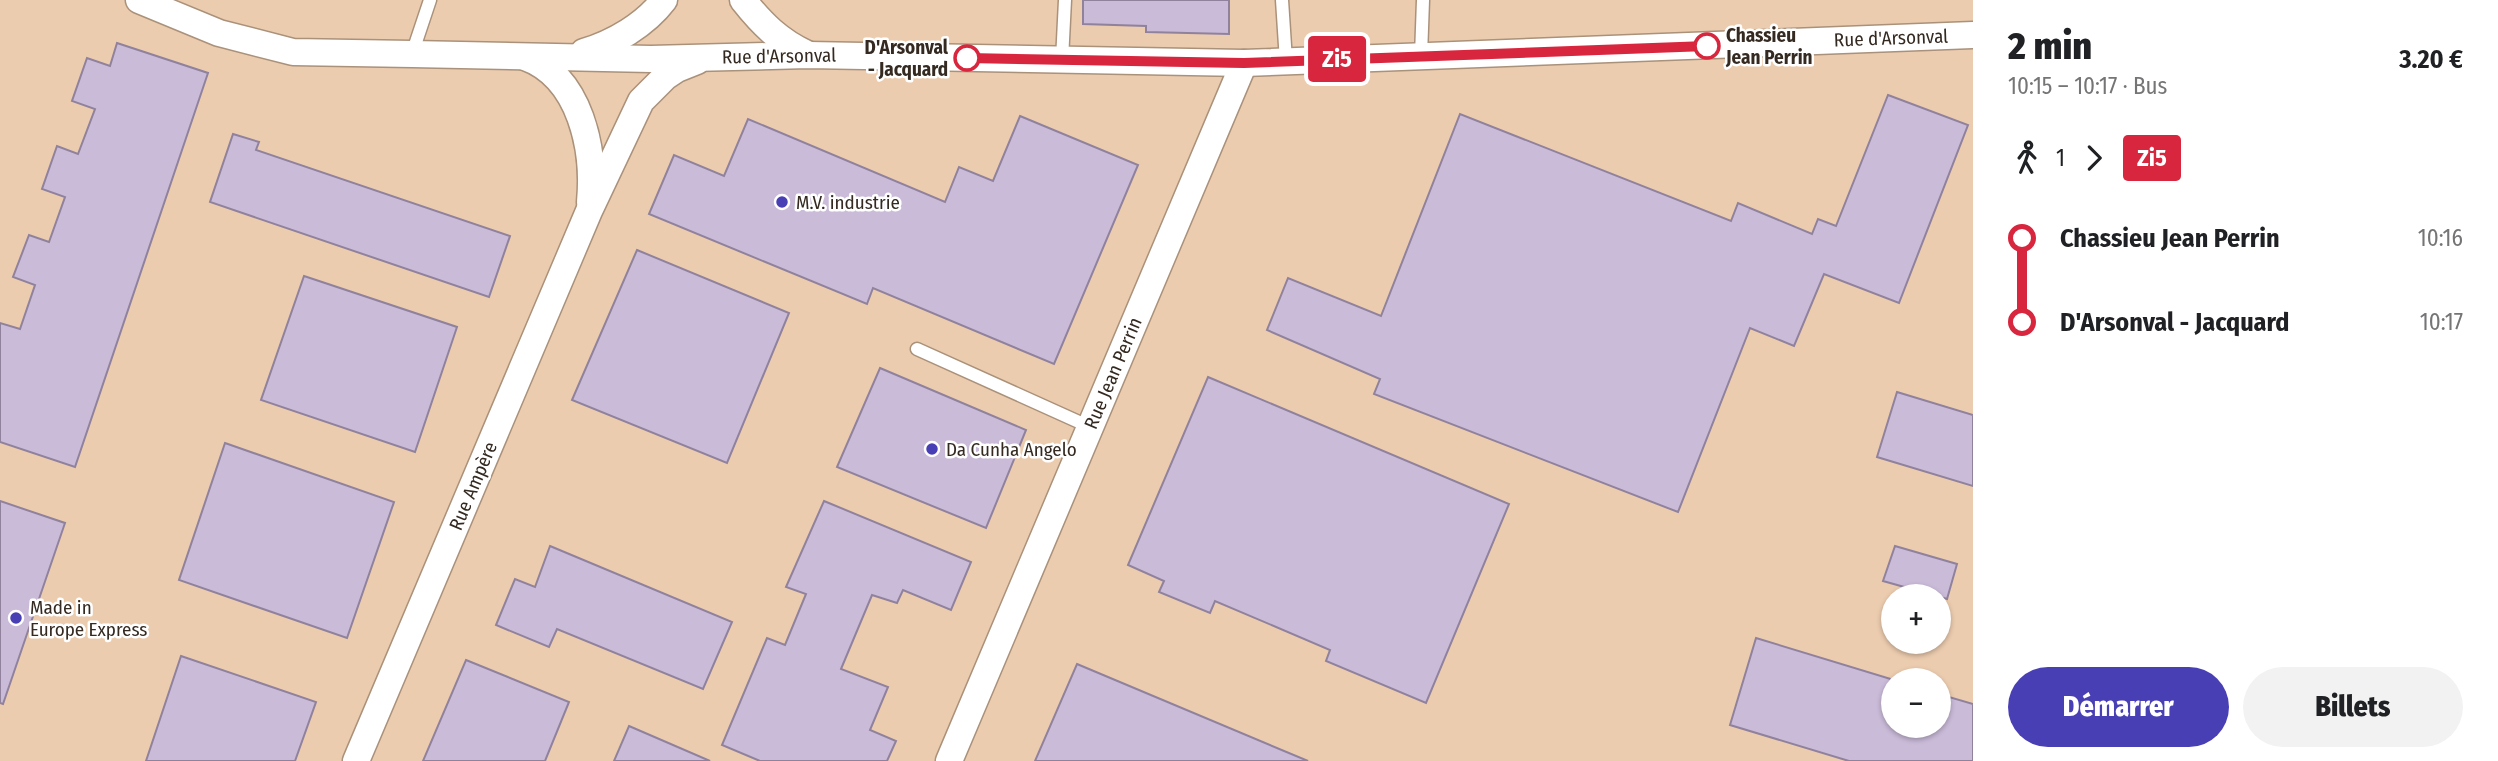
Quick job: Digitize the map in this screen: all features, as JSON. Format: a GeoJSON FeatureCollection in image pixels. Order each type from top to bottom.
{"type":"FeatureCollection","features":[{"type":"Feature","properties":{"kind":"street","name":"Rue d'Arsonval"},"geometry":{"type":"LineString","coordinates":[[139,0],[219,33],[293,52],[651,59],[808,55],[1244,63],[1973,35]]}},
{"type":"Feature","properties":{"kind":"street"},"geometry":{"type":"LineString","coordinates":[[564,56],[613,41],[640,23],[664,0]]}},
{"type":"Feature","properties":{"kind":"street"},"geometry":{"type":"LineString","coordinates":[[743,0],[770,32],[808,55]]}},
{"type":"Feature","properties":{"kind":"street","name":"Rue Ampère"},"geometry":{"type":"LineString","coordinates":[[522,56],[549,71],[570,91],[576,104],[590,167],[589,211]]}},
{"type":"Feature","properties":{"kind":"street","name":"Rue Ampère"},"geometry":{"type":"LineString","coordinates":[[356,761],[589,211],[641,101],[657,83],[677,69],[713,57]]}},
{"type":"Feature","properties":{"kind":"street","name":"Rue Jean Perrin"},"geometry":{"type":"LineString","coordinates":[[949,761],[1244,63]]}},
{"type":"Feature","properties":{"kind":"lane"},"geometry":{"type":"LineString","coordinates":[[411,54],[430,0]]}},
{"type":"Feature","properties":{"kind":"lane"},"geometry":{"type":"LineString","coordinates":[[1062,60],[1065,0]]}},
{"type":"Feature","properties":{"kind":"lane"},"geometry":{"type":"LineString","coordinates":[[1282,0],[1286,61]]}},
{"type":"Feature","properties":{"kind":"lane"},"geometry":{"type":"LineString","coordinates":[[1421,56],[1423,0]]}},
{"type":"Feature","properties":{"kind":"lane"},"geometry":{"type":"LineString","coordinates":[[917,349],[1090,427]]}},
{"type":"Feature","properties":{"kind":"shaded area"},"geometry":{"type":"Polygon","coordinates":[[[0,0],[1973,0],[1973,761],[0,761],[0,0]]]}},
{"type":"Feature","properties":{"kind":"building"},"geometry":{"type":"Polygon","coordinates":[[[1083,0],[1229,0],[1229,34],[1146,32],[1146,26],[1083,24],[1083,0]]]}},
{"type":"Feature","properties":{"kind":"building"},"geometry":{"type":"Polygon","coordinates":[[[117,43],[208,73],[75,467],[0,442],[0,323],[20,329],[35,285],[13,277],[29,235],[49,242],[65,197],[42,189],[57,146],[78,154],[95,109],[72,101],[87,58],[110,66],[117,43]]]}},
{"type":"Feature","properties":{"kind":"building"},"geometry":{"type":"Polygon","coordinates":[[[1888,95],[1968,125],[1899,303],[1824,274],[1794,346],[1750,328],[1678,512],[1374,394],[1380,379],[1267,330],[1288,278],[1381,316],[1460,114],[1731,221],[1738,203],[1812,234],[1818,219],[1836,226],[1888,95]]]}},
{"type":"Feature","properties":{"kind":"building"},"geometry":{"type":"Polygon","coordinates":[[[1020,116],[1138,165],[1054,364],[873,288],[867,304],[649,214],[674,155],[724,176],[748,119],[945,202],[959,167],[993,181],[1020,116]]]}},
{"type":"Feature","properties":{"kind":"building"},"geometry":{"type":"Polygon","coordinates":[[[233,134],[259,142],[256,150],[510,236],[489,297],[210,202],[233,134]]]}},
{"type":"Feature","properties":{"kind":"building"},"geometry":{"type":"Polygon","coordinates":[[[637,250],[789,313],[727,463],[572,400],[637,250]]]}},
{"type":"Feature","properties":{"kind":"building"},"geometry":{"type":"Polygon","coordinates":[[[304,276],[457,327],[415,452],[261,400],[304,276]]]}},
{"type":"Feature","properties":{"kind":"building","name":"Da Cunha Angelo"},"geometry":{"type":"Polygon","coordinates":[[[880,368],[1026,430],[986,528],[837,467],[880,368]]]}},
{"type":"Feature","properties":{"kind":"building"},"geometry":{"type":"Polygon","coordinates":[[[1208,377],[1509,504],[1426,703],[1326,661],[1330,650],[1215,601],[1210,613],[1159,592],[1164,581],[1128,565],[1208,377]]]}},
{"type":"Feature","properties":{"kind":"building"},"geometry":{"type":"Polygon","coordinates":[[[1897,392],[1973,415],[1973,486],[1877,457],[1897,392]]]}},
{"type":"Feature","properties":{"kind":"building"},"geometry":{"type":"Polygon","coordinates":[[[225,443],[394,502],[347,638],[179,580],[225,443]]]}},
{"type":"Feature","properties":{"kind":"building","name":"Made in Europe Express"},"geometry":{"type":"Polygon","coordinates":[[[0,501],[65,523],[3,704],[0,703],[0,501]]]}},
{"type":"Feature","properties":{"kind":"building"},"geometry":{"type":"Polygon","coordinates":[[[824,501],[971,562],[951,610],[903,590],[897,603],[872,595],[841,669],[888,687],[870,730],[896,741],[887,761],[760,761],[722,745],[767,638],[785,645],[806,594],[786,587],[824,501]]]}},
{"type":"Feature","properties":{"kind":"building"},"geometry":{"type":"Polygon","coordinates":[[[550,546],[732,622],[703,689],[557,629],[549,647],[496,625],[515,579],[535,587],[550,546]]]}},
{"type":"Feature","properties":{"kind":"building"},"geometry":{"type":"Polygon","coordinates":[[[1895,546],[1957,564],[1951,585],[1894,584],[1883,581],[1895,546]]]}},
{"type":"Feature","properties":{"kind":"building"},"geometry":{"type":"Polygon","coordinates":[[[1756,638],[1881,676],[1881,738],[1951,738],[1951,698],[1973,704],[1973,761],[1849,761],[1730,725],[1756,638]]]}},
{"type":"Feature","properties":{"kind":"building"},"geometry":{"type":"Polygon","coordinates":[[[181,656],[316,702],[295,761],[146,761],[181,656]]]}},
{"type":"Feature","properties":{"kind":"building"},"geometry":{"type":"Polygon","coordinates":[[[466,660],[569,702],[545,761],[423,761],[466,660]]]}},
{"type":"Feature","properties":{"kind":"building"},"geometry":{"type":"Polygon","coordinates":[[[1077,664],[1308,761],[1035,761],[1077,664]]]}},
{"type":"Feature","properties":{"kind":"building"},"geometry":{"type":"Polygon","coordinates":[[[629,726],[710,761],[614,761],[629,726]]]}},
{"type":"Feature","properties":{"kind":"bus line","name":"Zi5"},"geometry":{"type":"LineString","coordinates":[[967,58],[1244,63],[1707,46]]}},
{"type":"Feature","properties":{"kind":"place","name":"Chassieu Jean Perrin"},"geometry":{"type":"Point","coordinates":[1707,46]}},
{"type":"Feature","properties":{"kind":"place","name":"D'Arsonval - Jacquard"},"geometry":{"type":"Point","coordinates":[967,58]}},
{"type":"Feature","properties":{"kind":"place","name":"M.V. industrie"},"geometry":{"type":"Point","coordinates":[782,202]}},
{"type":"Feature","properties":{"kind":"place","name":"Da Cunha Angelo"},"geometry":{"type":"Point","coordinates":[932,449]}},
{"type":"Feature","properties":{"kind":"place","name":"Made in Europe Express"},"geometry":{"type":"Point","coordinates":[16,618]}}]}
